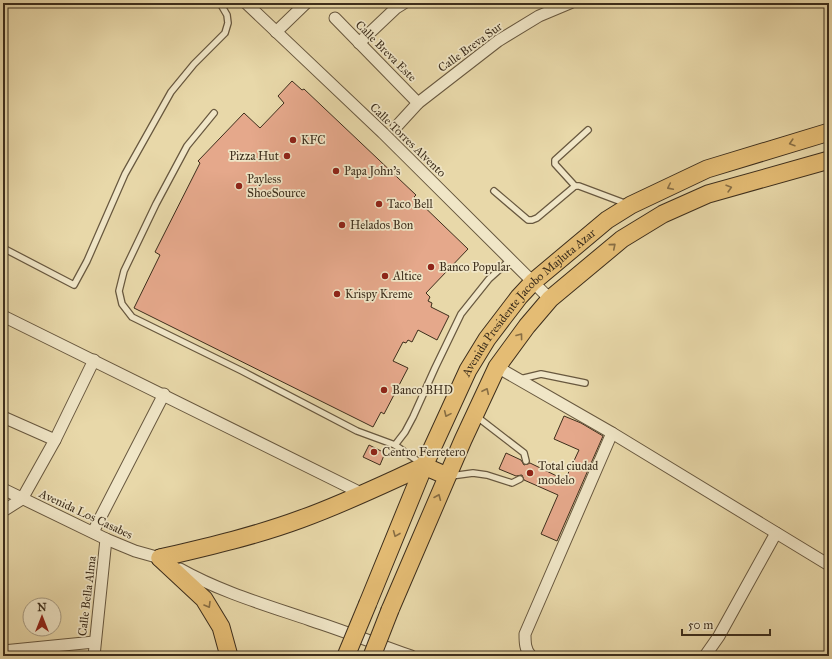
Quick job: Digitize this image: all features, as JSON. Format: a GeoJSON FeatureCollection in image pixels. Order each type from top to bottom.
{"type":"FeatureCollection","features":[{"type":"Feature","properties":{"kind":"main road","name":"Avenida Presidente Jacobo Majluta Azar"},"geometry":{"type":"LineString","coordinates":[[346,656],[424,466],[468,370],[487,339],[533,282],[607,220],[631,205],[707,169],[829,132]]}},
{"type":"Feature","properties":{"kind":"main road","name":"Avenida Presidente Jacobo Majluta Azar"},"geometry":{"type":"LineString","coordinates":[[372,656],[447,476],[497,367],[527,326],[550,299],[622,239],[664,214],[708,194],[829,160]]}},
{"type":"Feature","properties":{"kind":"main road"},"geometry":{"type":"LineString","coordinates":[[160,558],[228,542],[302,519],[363,494],[424,466],[447,476]]}},
{"type":"Feature","properties":{"kind":"main road"},"geometry":{"type":"LineString","coordinates":[[160,558],[204,599],[221,627],[229,656]]}},
{"type":"Feature","properties":{"kind":"street","name":"Calle Torres Alvento"},"geometry":{"type":"LineString","coordinates":[[246,3],[383,133],[550,299]]}},
{"type":"Feature","properties":{"kind":"street"},"geometry":{"type":"LineString","coordinates":[[276,32],[306,3]]}},
{"type":"Feature","properties":{"kind":"street"},"geometry":{"type":"LineString","coordinates":[[359,43],[396,8],[404,3]]}},
{"type":"Feature","properties":{"kind":"street","name":"Calle Breva Sur"},"geometry":{"type":"LineString","coordinates":[[396,127],[418,102],[498,41],[540,16],[570,3]]}},
{"type":"Feature","properties":{"kind":"street","name":"Calle Breva Este"},"geometry":{"type":"LineString","coordinates":[[335,18],[418,102]]}},
{"type":"Feature","properties":{"kind":"street"},"geometry":{"type":"LineString","coordinates":[[3,316],[164,394],[363,494]]}},
{"type":"Feature","properties":{"kind":"street"},"geometry":{"type":"LineString","coordinates":[[3,511],[22,499],[55,440],[94,360]]}},
{"type":"Feature","properties":{"kind":"street"},"geometry":{"type":"LineString","coordinates":[[497,367],[612,433],[829,565]]}},
{"type":"Feature","properties":{"kind":"street"},"geometry":{"type":"LineString","coordinates":[[93,532],[164,394]]}},
{"type":"Feature","properties":{"kind":"street"},"geometry":{"type":"LineString","coordinates":[[3,417],[55,440]]}},
{"type":"Feature","properties":{"kind":"street"},"geometry":{"type":"LineString","coordinates":[[531,656],[528,653],[525,644],[525,634],[612,433]]}},
{"type":"Feature","properties":{"kind":"street","name":"Avenida Los Casabes"},"geometry":{"type":"LineString","coordinates":[[3,489],[106,539],[134,551],[160,558],[199,580],[224,591],[333,627],[411,656]]}},
{"type":"Feature","properties":{"kind":"street"},"geometry":{"type":"LineString","coordinates":[[705,656],[719,636],[776,533]]}},
{"type":"Feature","properties":{"kind":"street","name":"Calle Bella Alma"},"geometry":{"type":"LineString","coordinates":[[94,656],[94,642],[106,539]]}},
{"type":"Feature","properties":{"kind":"street"},"geometry":{"type":"LineString","coordinates":[[3,651],[94,642]]}},
{"type":"Feature","properties":{"kind":"lane"},"geometry":{"type":"LineString","coordinates":[[3,248],[74,285],[87,261],[125,174],[171,92],[194,64],[225,33],[228,23],[227,14],[220,3]]}},
{"type":"Feature","properties":{"kind":"lane"},"geometry":{"type":"LineString","coordinates":[[214,113],[187,146],[156,204],[124,271],[119,291],[122,304],[132,317],[242,371],[357,431],[395,444],[424,466]]}},
{"type":"Feature","properties":{"kind":"lane"},"geometry":{"type":"LineString","coordinates":[[588,130],[555,160],[555,164],[575,186],[579,186],[631,205]]}},
{"type":"Feature","properties":{"kind":"lane"},"geometry":{"type":"LineString","coordinates":[[494,191],[528,220],[532,220],[537,218],[575,186]]}},
{"type":"Feature","properties":{"kind":"lane"},"geometry":{"type":"LineString","coordinates":[[395,444],[405,432],[414,417],[435,368],[461,314],[489,279],[510,260]]}},
{"type":"Feature","properties":{"kind":"lane"},"geometry":{"type":"LineString","coordinates":[[518,379],[541,374],[584,383]]}},
{"type":"Feature","properties":{"kind":"lane"},"geometry":{"type":"LineString","coordinates":[[475,414],[524,453],[526,462]]}},
{"type":"Feature","properties":{"kind":"lane"},"geometry":{"type":"LineString","coordinates":[[447,476],[473,473],[487,475],[512,483],[520,479]]}},
{"type":"Feature","properties":{"kind":"building"},"geometry":{"type":"Polygon","coordinates":[[[292,81],[302,90],[304,89],[416,195],[414,197],[468,249],[426,293],[430,297],[428,301],[432,303],[431,307],[449,316],[437,340],[418,330],[412,342],[408,340],[406,343],[403,342],[393,361],[408,368],[384,414],[381,412],[373,427],[134,308],[160,255],[155,252],[200,163],[198,161],[244,113],[260,128],[284,103],[278,96],[292,81]]]}},
{"type":"Feature","properties":{"kind":"building"},"geometry":{"type":"Polygon","coordinates":[[[564,416],[581,423],[603,436],[557,541],[541,534],[558,495],[524,480],[522,475],[516,476],[499,469],[506,453],[521,460],[524,465],[530,463],[565,480],[579,450],[554,439],[564,416]]]}},
{"type":"Feature","properties":{"kind":"building"},"geometry":{"type":"Polygon","coordinates":[[[369,445],[385,453],[380,465],[363,457],[369,445]]]}},
{"type":"Feature","properties":{"kind":"place","name":"KFC"},"geometry":{"type":"Point","coordinates":[293,140]}},
{"type":"Feature","properties":{"kind":"place","name":"Pizza Hut"},"geometry":{"type":"Point","coordinates":[287,156]}},
{"type":"Feature","properties":{"kind":"place","name":"Papa John's"},"geometry":{"type":"Point","coordinates":[336,171]}},
{"type":"Feature","properties":{"kind":"place","name":"Payless ShoeSource"},"geometry":{"type":"Point","coordinates":[239,186]}},
{"type":"Feature","properties":{"kind":"place","name":"Taco Bell"},"geometry":{"type":"Point","coordinates":[379,204]}},
{"type":"Feature","properties":{"kind":"place","name":"Helados Bon"},"geometry":{"type":"Point","coordinates":[342,225]}},
{"type":"Feature","properties":{"kind":"place","name":"Banco Popular"},"geometry":{"type":"Point","coordinates":[431,267]}},
{"type":"Feature","properties":{"kind":"place","name":"Altice"},"geometry":{"type":"Point","coordinates":[385,276]}},
{"type":"Feature","properties":{"kind":"place","name":"Krispy Kreme"},"geometry":{"type":"Point","coordinates":[337,294]}},
{"type":"Feature","properties":{"kind":"place","name":"Banco BHD"},"geometry":{"type":"Point","coordinates":[384,390]}},
{"type":"Feature","properties":{"kind":"place","name":"Centro Ferretero"},"geometry":{"type":"Point","coordinates":[374,452]}},
{"type":"Feature","properties":{"kind":"place","name":"Total ciudad modelo"},"geometry":{"type":"Point","coordinates":[530,473]}}]}
